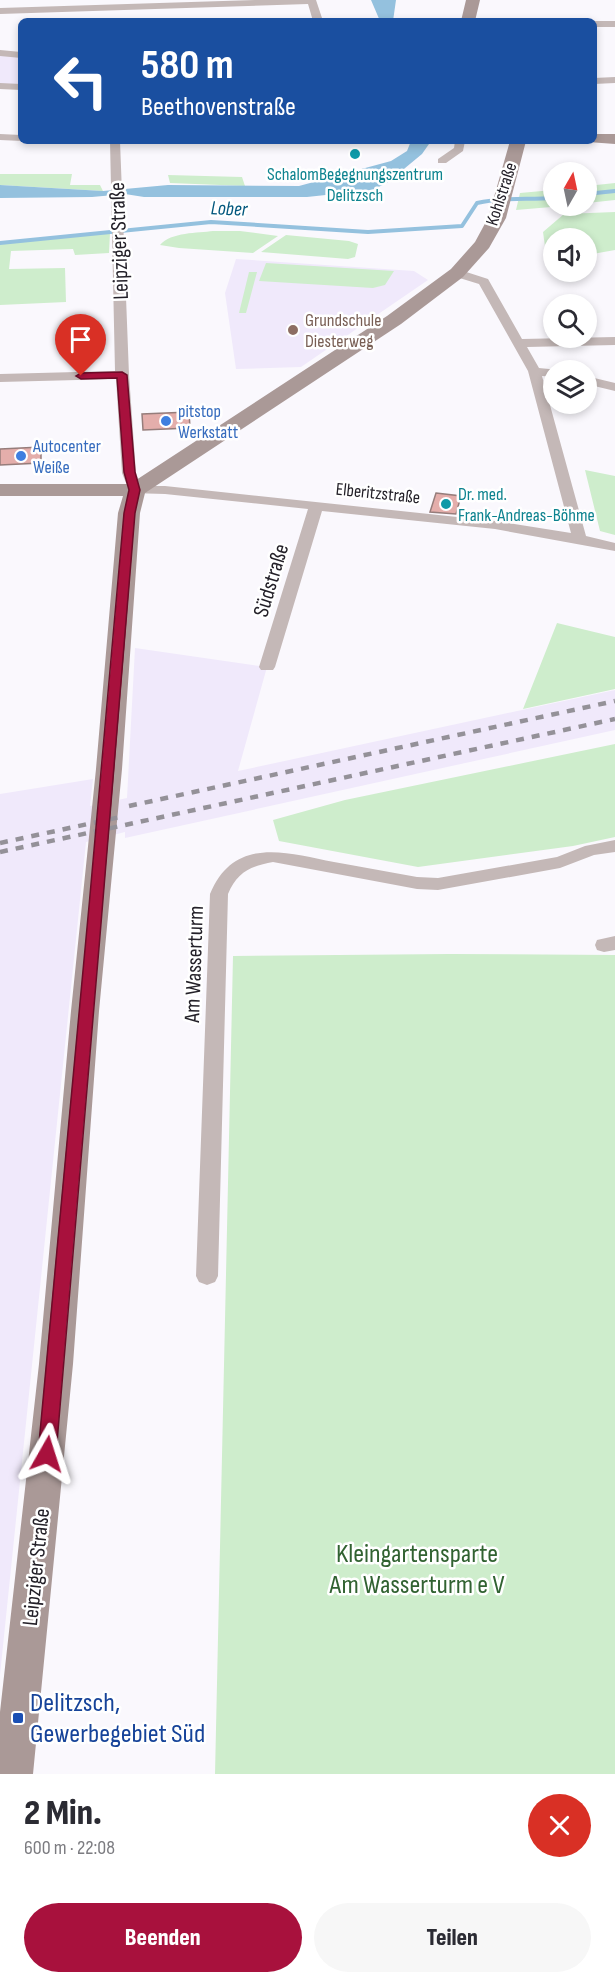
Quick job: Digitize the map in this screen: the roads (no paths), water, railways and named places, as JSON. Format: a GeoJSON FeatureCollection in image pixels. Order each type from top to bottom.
{"type":"FeatureCollection","features":[{"type":"Feature","properties":{"kind":"street"},"geometry":{"type":"LineString","coordinates":[[468,18],[473,0]]}},
{"type":"Feature","properties":{"kind":"street"},"geometry":{"type":"LineString","coordinates":[[0,11],[88,3],[190,6],[312,1],[317,18]]}},
{"type":"Feature","properties":{"kind":"street"},"geometry":{"type":"LineString","coordinates":[[88,3],[92,18]]}},
{"type":"Feature","properties":{"kind":"street"},"geometry":{"type":"LineString","coordinates":[[597,24],[613,26]]}},
{"type":"Feature","properties":{"kind":"street"},"geometry":{"type":"LineString","coordinates":[[0,53],[18,55]]}},
{"type":"Feature","properties":{"kind":"street"},"geometry":{"type":"LineString","coordinates":[[597,81],[615,81]]}},
{"type":"Feature","properties":{"kind":"street"},"geometry":{"type":"LineString","coordinates":[[0,86],[18,87]]}},
{"type":"Feature","properties":{"kind":"street"},"geometry":{"type":"LineString","coordinates":[[597,89],[615,89]]}},
{"type":"Feature","properties":{"kind":"street"},"geometry":{"type":"LineString","coordinates":[[0,137],[18,138]]}},
{"type":"Feature","properties":{"kind":"street"},"geometry":{"type":"LineString","coordinates":[[597,139],[615,139]]}},
{"type":"Feature","properties":{"kind":"street","name":"Leipziger Straße"},"geometry":{"type":"LineString","coordinates":[[13,1774],[55,1375],[85,1011],[109,769],[129,513],[135,490],[129,472],[122,375],[115,144]]}},
{"type":"Feature","properties":{"kind":"street"},"geometry":{"type":"LineString","coordinates":[[442,161],[459,149],[460,144]]}},
{"type":"Feature","properties":{"kind":"street","name":"Kohlstraße"},"geometry":{"type":"LineString","coordinates":[[135,490],[394,320],[457,273],[483,243],[497,218],[518,144]]}},
{"type":"Feature","properties":{"kind":"street"},"geometry":{"type":"LineString","coordinates":[[457,273],[484,282],[534,371],[580,539]]}},
{"type":"Feature","properties":{"kind":"street"},"geometry":{"type":"LineString","coordinates":[[517,343],[615,341]]}},
{"type":"Feature","properties":{"kind":"street"},"geometry":{"type":"LineString","coordinates":[[534,371],[543,372]]}},
{"type":"Feature","properties":{"kind":"street"},"geometry":{"type":"LineString","coordinates":[[0,378],[122,375]]}},
{"type":"Feature","properties":{"kind":"street"},"geometry":{"type":"LineString","coordinates":[[597,383],[615,387]]}},
{"type":"Feature","properties":{"kind":"street"},"geometry":{"type":"LineString","coordinates":[[0,490],[135,490]]}},
{"type":"Feature","properties":{"kind":"street","name":"Elberitzstraße"},"geometry":{"type":"LineString","coordinates":[[135,490],[165,490],[495,525],[615,547]]}},
{"type":"Feature","properties":{"kind":"street","name":"Südstraße"},"geometry":{"type":"LineString","coordinates":[[267,667],[316,506]]}},
{"type":"Feature","properties":{"kind":"street","name":"Am Wasserturm"},"geometry":{"type":"LineString","coordinates":[[207,1276],[219,894],[224,880],[234,868],[251,860],[273,856],[417,883],[438,884],[560,862],[591,850],[615,846]]}},
{"type":"Feature","properties":{"kind":"water"},"geometry":{"type":"Polygon","coordinates":[[[371,0],[396,0],[393,18],[379,18],[371,0]]]}},
{"type":"Feature","properties":{"kind":"water"},"geometry":{"type":"Polygon","coordinates":[[[410,144],[429,144],[422,154],[387,183],[372,190],[307,197],[144,197],[125,194],[92,197],[0,198],[0,185],[103,191],[168,185],[299,186],[391,161],[407,151],[410,144]]]}},
{"type":"Feature","properties":{"kind":"waterway","name":"Lober"},"geometry":{"type":"LineString","coordinates":[[597,193],[615,191]]}},
{"type":"Feature","properties":{"kind":"waterway","name":"Lober"},"geometry":{"type":"LineString","coordinates":[[0,243],[211,222],[368,232],[462,226],[477,203],[505,199],[543,198]]}},
{"type":"Feature","properties":{"kind":"railway"},"geometry":{"type":"LineString","coordinates":[[129,806],[615,701]]}},
{"type":"Feature","properties":{"kind":"railway"},"geometry":{"type":"LineString","coordinates":[[0,852],[615,719]]}},
{"type":"Feature","properties":{"kind":"railway"},"geometry":{"type":"LineString","coordinates":[[0,843],[125,816]]}},
{"type":"Feature","properties":{"kind":"place","name":"SchalomBegegnungszentrum Delitzsch"},"geometry":{"type":"Point","coordinates":[355,154]}},
{"type":"Feature","properties":{"kind":"place","name":"Grundschule Diesterweg"},"geometry":{"type":"Point","coordinates":[293,330]}},
{"type":"Feature","properties":{"kind":"place","name":"pitstop Werkstatt"},"geometry":{"type":"Point","coordinates":[166,421]}},
{"type":"Feature","properties":{"kind":"place","name":"Autocenter Weiße"},"geometry":{"type":"Point","coordinates":[21,456]}},
{"type":"Feature","properties":{"kind":"place","name":"Dr. med. Frank-Andreas-Böhme"},"geometry":{"type":"Point","coordinates":[446,504]}},
{"type":"Feature","properties":{"kind":"place","name":"Delitzsch, Gewerbegebiet Süd"},"geometry":{"type":"Point","coordinates":[18,1718]}},
{"type":"Feature","properties":{"kind":"park label","name":"Kleingartensparte Am Wasserturm e V"},"geometry":{"type":"Point","coordinates":[417,1568]}}]}
